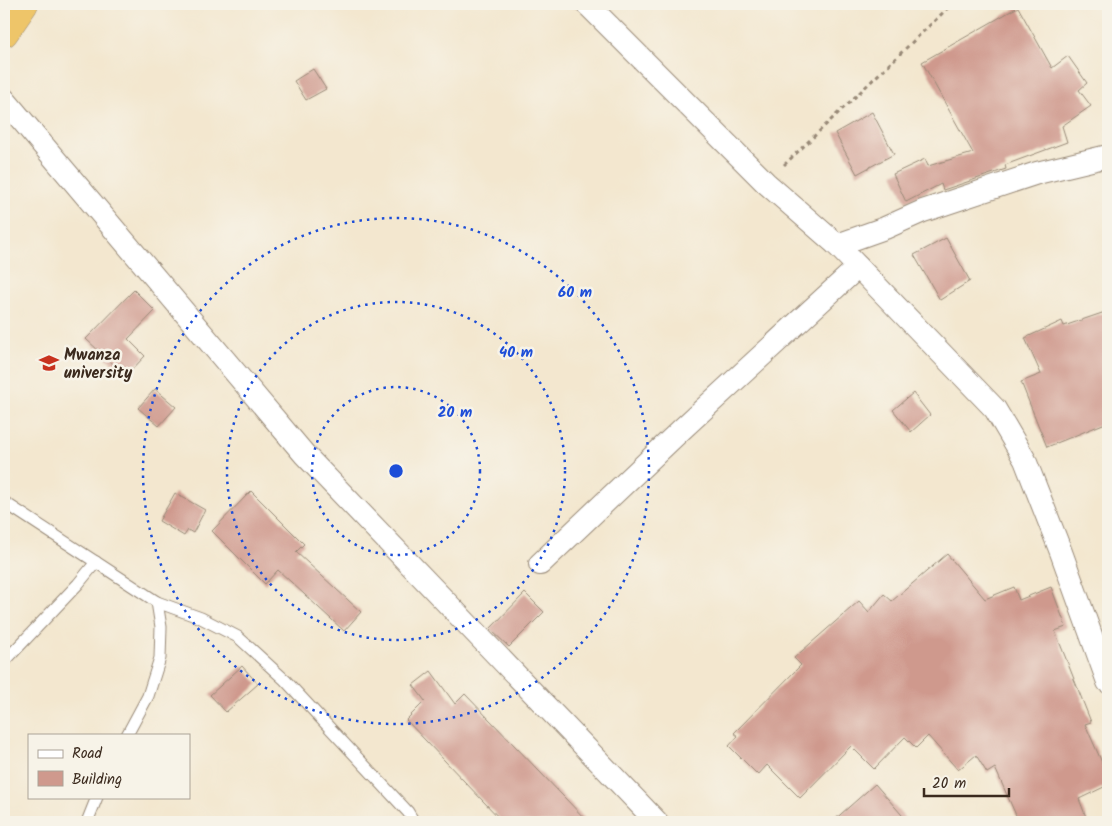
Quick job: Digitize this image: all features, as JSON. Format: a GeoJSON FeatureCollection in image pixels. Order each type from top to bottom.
{"type":"FeatureCollection","features":[{"type":"Feature","properties":{"kind":"highway"},"geometry":{"type":"LineString","coordinates":[[4,33],[24,4]]}},
{"type":"Feature","properties":{"kind":"street"},"geometry":{"type":"LineString","coordinates":[[587,4],[766,183],[837,245],[995,409],[1025,460],[1061,552],[1108,682]]}},
{"type":"Feature","properties":{"kind":"street"},"geometry":{"type":"LineString","coordinates":[[4,98],[305,455],[657,822]]}},
{"type":"Feature","properties":{"kind":"street"},"geometry":{"type":"LineString","coordinates":[[837,245],[885,228],[923,211],[1037,173],[1108,156]]}},
{"type":"Feature","properties":{"kind":"street"},"geometry":{"type":"LineString","coordinates":[[540,564],[674,436],[858,267]]}},
{"type":"Feature","properties":{"kind":"lane"},"geometry":{"type":"LineString","coordinates":[[4,502],[157,602],[201,618],[238,637],[285,680],[408,812],[414,822]]}},
{"type":"Feature","properties":{"kind":"lane"},"geometry":{"type":"LineString","coordinates":[[4,662],[78,584],[96,562]]}},
{"type":"Feature","properties":{"kind":"lane"},"geometry":{"type":"LineString","coordinates":[[128,734],[148,696],[160,658],[161,627],[157,602]]}},
{"type":"Feature","properties":{"kind":"lane"},"geometry":{"type":"LineString","coordinates":[[87,822],[97,798]]}},
{"type":"Feature","properties":{"kind":"path"},"geometry":{"type":"LineString","coordinates":[[766,183],[952,4]]}},
{"type":"Feature","properties":{"kind":"building"},"geometry":{"type":"Polygon","coordinates":[[[1018,7],[1052,68],[1068,56],[1087,83],[1079,90],[1091,106],[1062,126],[1067,142],[1005,165],[1006,169],[943,190],[941,184],[906,202],[893,174],[925,159],[928,166],[973,153],[922,62],[1018,7]]]}},
{"type":"Feature","properties":{"kind":"building"},"geometry":{"type":"Polygon","coordinates":[[[313,69],[326,89],[306,100],[294,81],[313,69]]]}},
{"type":"Feature","properties":{"kind":"building"},"geometry":{"type":"Polygon","coordinates":[[[872,112],[894,154],[857,174],[835,133],[872,112]]]}},
{"type":"Feature","properties":{"kind":"building"},"geometry":{"type":"Polygon","coordinates":[[[946,238],[970,281],[940,300],[914,255],[946,238]]]}},
{"type":"Feature","properties":{"kind":"building"},"geometry":{"type":"Polygon","coordinates":[[[134,290],[155,311],[128,339],[145,356],[126,376],[86,339],[134,290]]]}},
{"type":"Feature","properties":{"kind":"building"},"geometry":{"type":"Polygon","coordinates":[[[1108,311],[1108,422],[1047,447],[1021,382],[1041,374],[1025,338],[1062,321],[1064,326],[1108,311]]]}},
{"type":"Feature","properties":{"kind":"building"},"geometry":{"type":"Polygon","coordinates":[[[155,389],[176,407],[159,426],[138,408],[155,389]]]}},
{"type":"Feature","properties":{"kind":"building"},"geometry":{"type":"Polygon","coordinates":[[[913,393],[930,415],[911,432],[893,410],[913,393]]]}},
{"type":"Feature","properties":{"kind":"building"},"geometry":{"type":"Polygon","coordinates":[[[251,491],[304,544],[296,552],[361,612],[344,631],[278,570],[265,584],[212,531],[251,491]]]}},
{"type":"Feature","properties":{"kind":"building"},"geometry":{"type":"Polygon","coordinates":[[[175,493],[205,510],[193,533],[188,530],[184,536],[159,521],[175,493]]]}},
{"type":"Feature","properties":{"kind":"building"},"geometry":{"type":"Polygon","coordinates":[[[947,554],[985,599],[1014,587],[1019,600],[1051,587],[1066,627],[1055,631],[1091,722],[1085,724],[1108,776],[1108,785],[1079,799],[1088,822],[1019,822],[995,768],[987,773],[976,755],[958,770],[928,736],[916,748],[905,737],[874,769],[851,746],[800,798],[767,765],[758,775],[729,746],[738,736],[734,733],[801,665],[794,658],[859,601],[869,612],[884,594],[892,601],[947,554]]]}},
{"type":"Feature","properties":{"kind":"building"},"geometry":{"type":"Polygon","coordinates":[[[525,593],[544,612],[509,647],[490,629],[525,593]]]}},
{"type":"Feature","properties":{"kind":"building"},"geometry":{"type":"Polygon","coordinates":[[[242,666],[258,684],[226,712],[210,695],[242,666]]]}},
{"type":"Feature","properties":{"kind":"building"},"geometry":{"type":"Polygon","coordinates":[[[431,671],[455,704],[465,694],[588,822],[503,822],[406,720],[425,701],[413,685],[431,671]]]}},
{"type":"Feature","properties":{"kind":"building"},"geometry":{"type":"Polygon","coordinates":[[[875,784],[908,822],[832,822],[875,784]]]}},
{"type":"Feature","properties":{"kind":"place","name":"Mwanza university"},"geometry":{"type":"Point","coordinates":[49,363]}}]}
